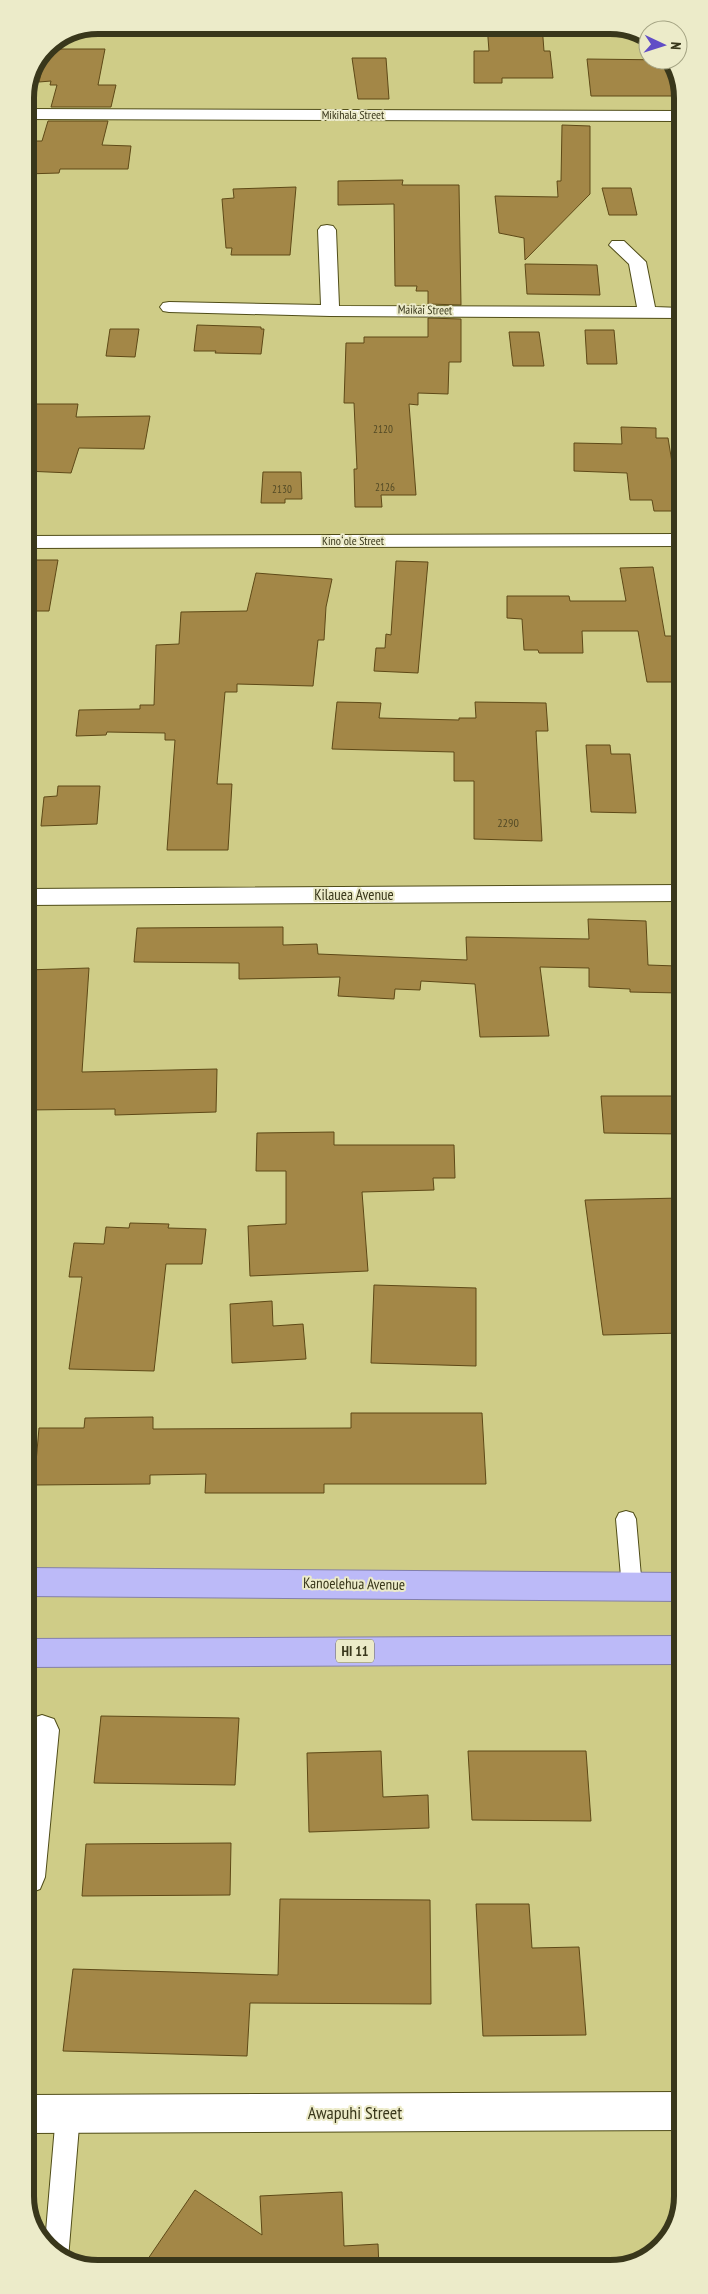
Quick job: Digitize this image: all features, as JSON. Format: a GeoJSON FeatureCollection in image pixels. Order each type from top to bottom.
{"type":"FeatureCollection","features":[{"type":"Feature","properties":{"kind":"highway","name":"Kanoelehua Avenue"},"geometry":{"type":"LineString","coordinates":[[34,1582],[674,1587]]}},
{"type":"Feature","properties":{"kind":"highway","name":"HI 11"},"geometry":{"type":"LineString","coordinates":[[34,1653],[674,1650]]}},
{"type":"Feature","properties":{"kind":"street","name":"Mikihala Street"},"geometry":{"type":"LineString","coordinates":[[34,114],[674,116]]}},
{"type":"Feature","properties":{"kind":"street"},"geometry":{"type":"LineString","coordinates":[[327,230],[330,311]]}},
{"type":"Feature","properties":{"kind":"street"},"geometry":{"type":"LineString","coordinates":[[618,245],[637,262],[647,313]]}},
{"type":"Feature","properties":{"kind":"street","name":"Maikai Street"},"geometry":{"type":"LineString","coordinates":[[169,307],[330,311],[674,313]]}},
{"type":"Feature","properties":{"kind":"street","name":"Kinoʻole Street"},"geometry":{"type":"LineString","coordinates":[[34,542],[674,540]]}},
{"type":"Feature","properties":{"kind":"street","name":"Kilauea Avenue"},"geometry":{"type":"LineString","coordinates":[[34,897],[674,893]]}},
{"type":"Feature","properties":{"kind":"street"},"geometry":{"type":"LineString","coordinates":[[34,1808],[42,1730]]}},
{"type":"Feature","properties":{"kind":"street","name":"Awapuhi Street"},"geometry":{"type":"LineString","coordinates":[[34,2114],[674,2111]]}},
{"type":"Feature","properties":{"kind":"lane"},"geometry":{"type":"LineString","coordinates":[[626,1519],[632,1588]]}},
{"type":"Feature","properties":{"kind":"lane"},"geometry":{"type":"LineString","coordinates":[[58,2246],[68,2114]]}},
{"type":"Feature","properties":{"kind":"building"},"geometry":{"type":"Polygon","coordinates":[[[488,34],[543,34],[544,51],[550,51],[553,78],[502,78],[502,83],[474,83],[474,51],[489,51],[488,34]]]}},
{"type":"Feature","properties":{"kind":"building"},"geometry":{"type":"Polygon","coordinates":[[[58,49],[105,49],[98,85],[116,85],[111,107],[51,107],[57,85],[50,85],[51,81],[39,82],[45,62],[58,49]]]}},
{"type":"Feature","properties":{"kind":"building"},"geometry":{"type":"Polygon","coordinates":[[[352,58],[386,58],[389,99],[358,99],[352,58]]]}},
{"type":"Feature","properties":{"kind":"building"},"geometry":{"type":"Polygon","coordinates":[[[587,59],[638,60],[638,70],[668,70],[674,89],[674,96],[591,96],[587,59]]]}},
{"type":"Feature","properties":{"kind":"building"},"geometry":{"type":"Polygon","coordinates":[[[48,121],[108,121],[102,145],[131,146],[128,169],[60,169],[59,173],[34,174],[34,141],[42,141],[48,121]]]}},
{"type":"Feature","properties":{"kind":"building"},"geometry":{"type":"Polygon","coordinates":[[[562,125],[590,126],[590,194],[525,260],[524,238],[499,233],[495,196],[558,197],[557,181],[561,181],[562,125]]]}},
{"type":"Feature","properties":{"kind":"building"},"geometry":{"type":"Polygon","coordinates":[[[403,180],[402,185],[459,185],[461,305],[428,304],[428,291],[416,291],[417,286],[395,286],[394,204],[338,205],[338,181],[403,180]]]}},
{"type":"Feature","properties":{"kind":"building"},"geometry":{"type":"Polygon","coordinates":[[[296,187],[290,255],[231,255],[232,248],[226,248],[222,199],[234,198],[233,189],[296,187]]]}},
{"type":"Feature","properties":{"kind":"building"},"geometry":{"type":"Polygon","coordinates":[[[602,188],[631,188],[637,215],[609,215],[602,188]]]}},
{"type":"Feature","properties":{"kind":"building"},"geometry":{"type":"Polygon","coordinates":[[[525,264],[597,265],[600,295],[527,294],[525,264]]]}},
{"type":"Feature","properties":{"kind":"building"},"geometry":{"type":"Polygon","coordinates":[[[428,318],[461,319],[461,362],[449,362],[448,394],[418,393],[418,405],[409,404],[416,495],[381,495],[382,507],[355,507],[354,469],[357,469],[354,403],[344,403],[346,343],[364,343],[364,337],[428,337],[428,318]]]}},
{"type":"Feature","properties":{"kind":"building"},"geometry":{"type":"Polygon","coordinates":[[[197,325],[261,327],[261,329],[264,329],[261,354],[194,351],[197,325]]]}},
{"type":"Feature","properties":{"kind":"building"},"geometry":{"type":"Polygon","coordinates":[[[110,329],[139,329],[135,357],[106,356],[110,329]]]}},
{"type":"Feature","properties":{"kind":"building"},"geometry":{"type":"Polygon","coordinates":[[[585,330],[614,330],[617,364],[587,364],[585,330]]]}},
{"type":"Feature","properties":{"kind":"building"},"geometry":{"type":"Polygon","coordinates":[[[509,332],[539,332],[544,366],[513,366],[509,332]]]}},
{"type":"Feature","properties":{"kind":"building"},"geometry":{"type":"Polygon","coordinates":[[[34,404],[78,404],[76,417],[150,416],[144,449],[79,448],[71,473],[34,471],[34,404]]]}},
{"type":"Feature","properties":{"kind":"building"},"geometry":{"type":"Polygon","coordinates":[[[621,427],[656,428],[656,438],[668,438],[674,474],[674,511],[654,511],[652,500],[630,500],[627,473],[574,471],[574,443],[622,444],[621,427]]]}},
{"type":"Feature","properties":{"kind":"building"},"geometry":{"type":"Polygon","coordinates":[[[263,472],[301,472],[302,499],[285,499],[285,503],[261,503],[263,472]]]}},
{"type":"Feature","properties":{"kind":"building"},"geometry":{"type":"Polygon","coordinates":[[[34,560],[58,560],[49,611],[34,611],[34,560]]]}},
{"type":"Feature","properties":{"kind":"building"},"geometry":{"type":"Polygon","coordinates":[[[396,561],[428,562],[418,673],[374,671],[376,648],[385,648],[386,634],[391,635],[396,561]]]}},
{"type":"Feature","properties":{"kind":"building"},"geometry":{"type":"Polygon","coordinates":[[[653,567],[665,636],[673,636],[674,682],[647,682],[638,631],[582,631],[583,653],[539,653],[538,650],[524,650],[522,619],[507,618],[507,596],[569,596],[570,601],[626,601],[620,568],[653,567]]]}},
{"type":"Feature","properties":{"kind":"building"},"geometry":{"type":"Polygon","coordinates":[[[256,573],[332,579],[326,607],[324,640],[318,640],[313,686],[237,684],[237,692],[225,692],[217,784],[232,784],[228,850],[167,850],[175,740],[165,740],[165,733],[107,732],[106,735],[76,736],[79,710],[140,709],[140,705],[154,705],[156,645],[179,644],[181,612],[247,611],[256,573]]]}},
{"type":"Feature","properties":{"kind":"building"},"geometry":{"type":"Polygon","coordinates":[[[337,702],[381,703],[379,718],[459,720],[459,718],[476,718],[475,702],[546,703],[548,731],[536,731],[542,841],[474,839],[474,781],[454,781],[454,752],[332,749],[337,702]]]}},
{"type":"Feature","properties":{"kind":"building"},"geometry":{"type":"Polygon","coordinates":[[[586,745],[610,745],[611,754],[630,754],[636,813],[591,812],[586,745]]]}},
{"type":"Feature","properties":{"kind":"building"},"geometry":{"type":"Polygon","coordinates":[[[58,786],[100,786],[97,824],[41,826],[44,797],[57,796],[58,786]]]}},
{"type":"Feature","properties":{"kind":"building"},"geometry":{"type":"Polygon","coordinates":[[[588,919],[646,921],[648,965],[674,966],[674,993],[630,992],[630,989],[589,987],[589,968],[540,967],[549,1036],[480,1037],[475,984],[421,981],[420,990],[395,989],[394,999],[338,996],[340,977],[239,979],[239,963],[134,962],[137,928],[283,927],[283,945],[317,944],[318,954],[467,960],[466,937],[589,939],[588,919]]]}},
{"type":"Feature","properties":{"kind":"building"},"geometry":{"type":"Polygon","coordinates":[[[89,968],[82,1072],[217,1069],[216,1112],[115,1115],[115,1109],[34,1110],[34,970],[89,968]]]}},
{"type":"Feature","properties":{"kind":"building"},"geometry":{"type":"Polygon","coordinates":[[[601,1096],[674,1096],[674,1134],[604,1133],[601,1096]]]}},
{"type":"Feature","properties":{"kind":"building"},"geometry":{"type":"Polygon","coordinates":[[[334,1132],[334,1145],[454,1145],[455,1178],[433,1178],[434,1190],[362,1192],[368,1271],[250,1276],[248,1226],[286,1224],[286,1171],[256,1171],[257,1133],[334,1132]]]}},
{"type":"Feature","properties":{"kind":"building"},"geometry":{"type":"Polygon","coordinates":[[[674,1198],[674,1333],[603,1335],[585,1200],[674,1198]]]}},
{"type":"Feature","properties":{"kind":"building"},"geometry":{"type":"Polygon","coordinates":[[[130,1223],[169,1224],[168,1228],[206,1229],[202,1264],[166,1264],[154,1371],[69,1369],[82,1277],[69,1277],[74,1243],[104,1244],[106,1227],[129,1228],[130,1223]]]}},
{"type":"Feature","properties":{"kind":"building"},"geometry":{"type":"Polygon","coordinates":[[[374,1285],[476,1288],[476,1366],[371,1363],[374,1285]]]}},
{"type":"Feature","properties":{"kind":"building"},"geometry":{"type":"Polygon","coordinates":[[[272,1301],[273,1326],[303,1324],[306,1359],[232,1363],[230,1304],[272,1301]]]}},
{"type":"Feature","properties":{"kind":"building"},"geometry":{"type":"Polygon","coordinates":[[[351,1413],[482,1413],[486,1484],[324,1484],[324,1493],[205,1493],[206,1474],[150,1475],[150,1484],[34,1485],[39,1428],[84,1428],[85,1418],[153,1417],[153,1429],[351,1428],[351,1413]]]}},
{"type":"Feature","properties":{"kind":"building"},"geometry":{"type":"Polygon","coordinates":[[[101,1716],[239,1718],[235,1785],[94,1783],[101,1716]]]}},
{"type":"Feature","properties":{"kind":"building"},"geometry":{"type":"Polygon","coordinates":[[[381,1751],[383,1797],[428,1795],[429,1828],[309,1832],[307,1753],[381,1751]]]}},
{"type":"Feature","properties":{"kind":"building"},"geometry":{"type":"Polygon","coordinates":[[[468,1751],[586,1751],[591,1821],[472,1820],[468,1751]]]}},
{"type":"Feature","properties":{"kind":"building"},"geometry":{"type":"Polygon","coordinates":[[[231,1843],[230,1895],[82,1896],[86,1844],[231,1843]]]}},
{"type":"Feature","properties":{"kind":"building"},"geometry":{"type":"Polygon","coordinates":[[[280,1899],[430,1900],[431,2004],[250,2003],[247,2056],[63,2051],[73,1969],[278,1975],[280,1899]]]}},
{"type":"Feature","properties":{"kind":"building"},"geometry":{"type":"Polygon","coordinates":[[[476,1904],[529,1904],[532,1948],[579,1947],[586,2035],[483,2036],[476,1904]]]}},
{"type":"Feature","properties":{"kind":"building"},"geometry":{"type":"Polygon","coordinates":[[[195,2190],[262,2235],[260,2196],[342,2192],[344,2246],[378,2244],[379,2260],[147,2260],[195,2190]]]}}]}
